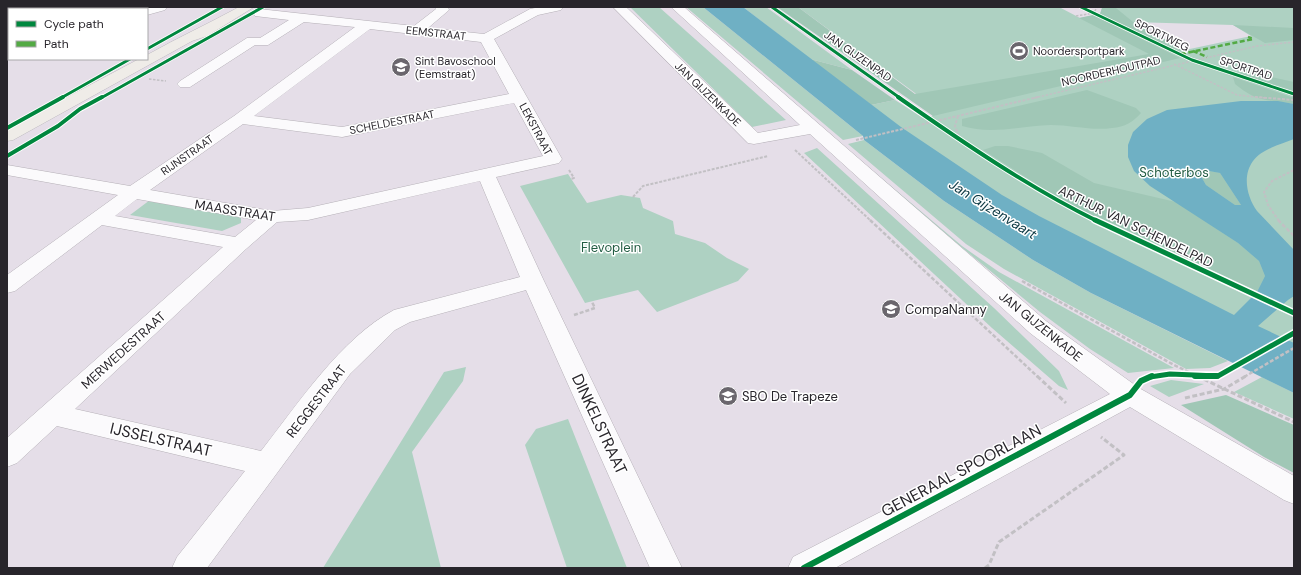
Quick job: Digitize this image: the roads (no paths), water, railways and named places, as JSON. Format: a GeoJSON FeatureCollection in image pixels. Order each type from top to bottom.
{"type":"FeatureCollection","features":[{"type":"Feature","properties":{"kind":"main road"},"geometry":{"type":"LineString","coordinates":[[187,38],[194,32],[236,7]]}},
{"type":"Feature","properties":{"kind":"main road"},"geometry":{"type":"LineString","coordinates":[[148,60],[187,38],[254,10]]}},
{"type":"Feature","properties":{"kind":"main road"},"geometry":{"type":"LineString","coordinates":[[7,147],[112,80],[148,60]]}},
{"type":"Feature","properties":{"kind":"main road"},"geometry":{"type":"LineString","coordinates":[[7,136],[96,87],[112,80]]}},
{"type":"Feature","properties":{"kind":"street"},"geometry":{"type":"LineString","coordinates":[[148,11],[161,7]]}},
{"type":"Feature","properties":{"kind":"street"},"geometry":{"type":"LineString","coordinates":[[185,84],[252,41],[263,42],[328,7]]}},
{"type":"Feature","properties":{"kind":"street"},"geometry":{"type":"LineString","coordinates":[[416,31],[443,10],[442,7]]}},
{"type":"Feature","properties":{"kind":"street"},"geometry":{"type":"LineString","coordinates":[[486,38],[534,12],[552,7]]}},
{"type":"Feature","properties":{"kind":"street","name":"JAN GIJZENKADE"},"geometry":{"type":"LineString","coordinates":[[619,7],[754,139],[820,133]]}},
{"type":"Feature","properties":{"kind":"street","name":"JAN GIJZENKADE"},"geometry":{"type":"LineString","coordinates":[[677,7],[1038,327],[1130,395],[1294,491]]}},
{"type":"Feature","properties":{"kind":"street","name":"EEMSTRAAT"},"geometry":{"type":"LineString","coordinates":[[254,10],[305,19],[486,38]]}},
{"type":"Feature","properties":{"kind":"street","name":"RIJNSTRAAT"},"geometry":{"type":"LineString","coordinates":[[7,286],[133,193],[240,119],[367,25]]}},
{"type":"Feature","properties":{"kind":"street","name":"LEKSTRAAT"},"geometry":{"type":"LineString","coordinates":[[486,38],[553,159],[486,174]]}},
{"type":"Feature","properties":{"kind":"street","name":"SCHELDESTRAAT"},"geometry":{"type":"LineString","coordinates":[[240,119],[342,132],[519,97]]}},
{"type":"Feature","properties":{"kind":"street","name":"MAASSTRAAT"},"geometry":{"type":"LineString","coordinates":[[7,170],[272,218],[308,214],[486,174]]}},
{"type":"Feature","properties":{"kind":"street"},"geometry":{"type":"LineString","coordinates":[[486,174],[533,281]]}},
{"type":"Feature","properties":{"kind":"street","name":"MERWEDESTRAAT"},"geometry":{"type":"LineString","coordinates":[[7,455],[239,244],[272,218]]}},
{"type":"Feature","properties":{"kind":"street"},"geometry":{"type":"LineString","coordinates":[[99,219],[239,244]]}},
{"type":"Feature","properties":{"kind":"street","name":"DINKELSTRAAT"},"geometry":{"type":"LineString","coordinates":[[533,281],[666,568]]}},
{"type":"Feature","properties":{"kind":"street","name":"REGGESTRAAT"},"geometry":{"type":"LineString","coordinates":[[188,568],[340,368],[387,324],[402,316],[533,281]]}},
{"type":"Feature","properties":{"kind":"street","name":"GENERAAL SPOORLAAN"},"geometry":{"type":"LineString","coordinates":[[804,568],[1094,426],[1130,395]]}},
{"type":"Feature","properties":{"kind":"street","name":"IJSSELSTRAAT"},"geometry":{"type":"LineString","coordinates":[[53,414],[268,464]]}},
{"type":"Feature","properties":{"kind":"water","name":"Jan Gijzenvaart"},"geometry":{"type":"Polygon","coordinates":[[[703,7],[743,7],[901,127],[1002,195],[1039,216],[1234,315],[1257,292],[1265,276],[1259,261],[1238,243],[1150,186],[1134,171],[1128,157],[1128,145],[1133,132],[1147,119],[1167,110],[1241,101],[1278,101],[1294,104],[1294,139],[1272,147],[1261,153],[1253,161],[1248,173],[1247,186],[1248,193],[1257,211],[1294,250],[1294,296],[1258,326],[1294,343],[1294,393],[1091,293],[1033,260],[944,201],[864,140],[863,136],[703,7]],[[1198,171],[1206,185],[1235,205],[1241,205],[1220,173],[1198,171]]]}},
{"type":"Feature","properties":{"kind":"place","name":"Noordersportpark"},"geometry":{"type":"Point","coordinates":[1019,51]}},
{"type":"Feature","properties":{"kind":"place","name":"Sint Bavoschool (Eemstraat)"},"geometry":{"type":"Point","coordinates":[401,67]}},
{"type":"Feature","properties":{"kind":"place","name":"CompaNanny"},"geometry":{"type":"Point","coordinates":[891,309]}},
{"type":"Feature","properties":{"kind":"place","name":"SBO De Trapeze"},"geometry":{"type":"Point","coordinates":[728,396]}},
{"type":"Feature","properties":{"kind":"park label","name":"Schoterbos"},"geometry":{"type":"Point","coordinates":[1174,172]}},
{"type":"Feature","properties":{"kind":"park label","name":"Flevoplein"},"geometry":{"type":"Point","coordinates":[611,247]}}]}
